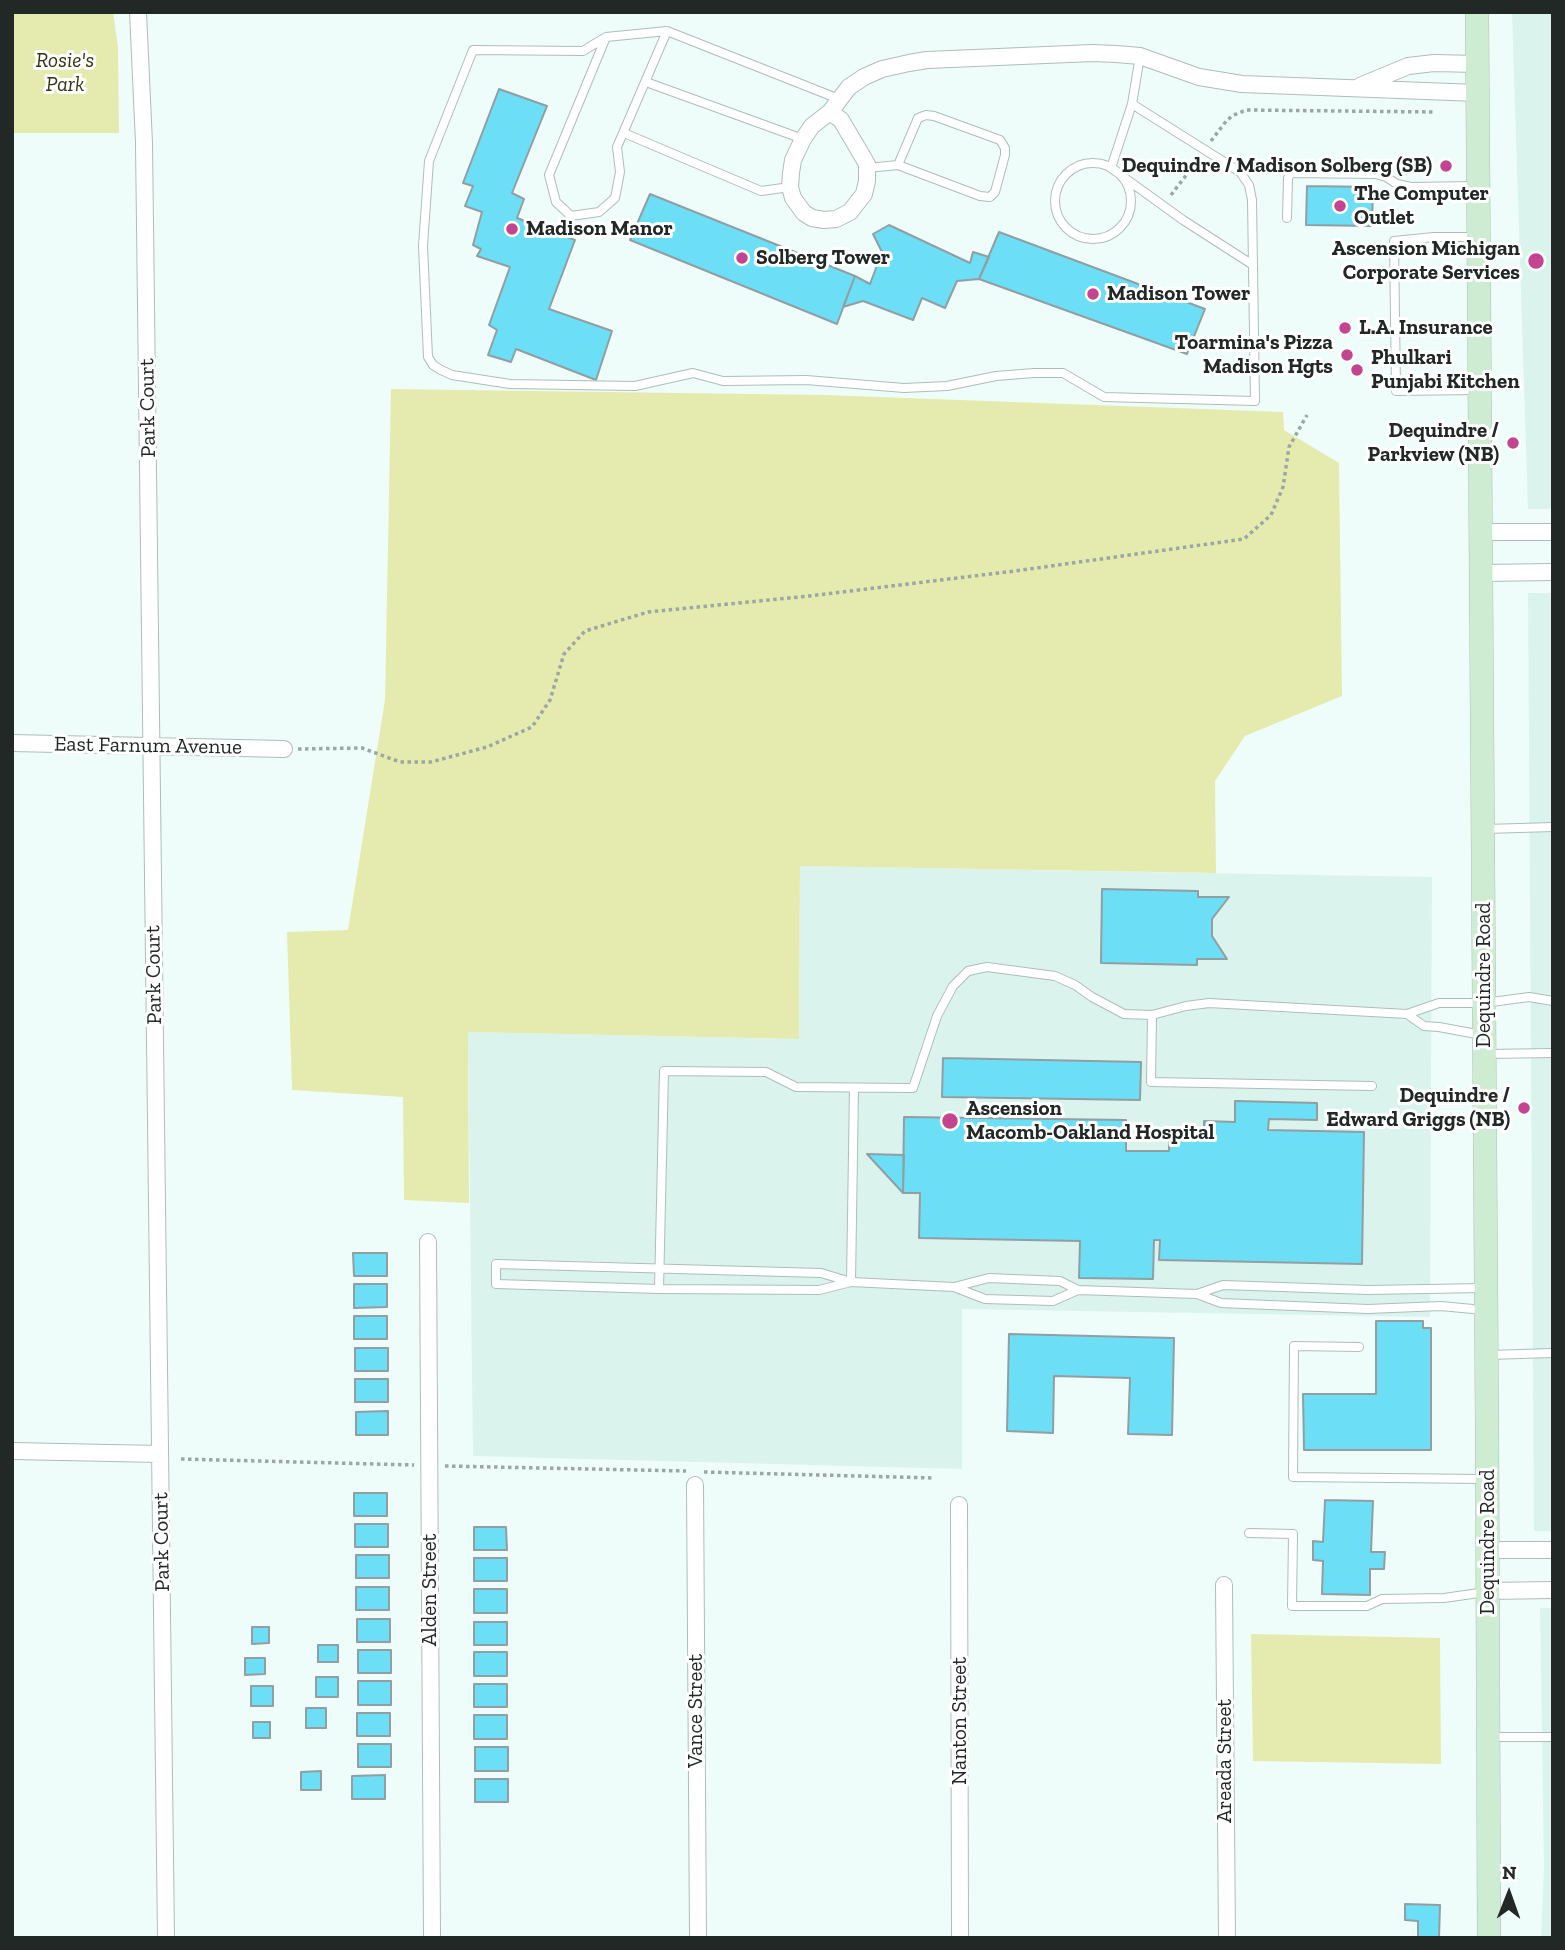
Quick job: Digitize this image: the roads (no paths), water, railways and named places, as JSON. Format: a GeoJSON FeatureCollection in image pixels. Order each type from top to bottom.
{"type":"FeatureCollection","features":[{"type":"Feature","properties":{"kind":"main road","name":"Dequindre Road"},"geometry":{"type":"LineString","coordinates":[[1477,12],[1489,1938]]}},
{"type":"Feature","properties":{"kind":"street","name":"Park Court"},"geometry":{"type":"LineString","coordinates":[[138,12],[144,143],[166,1938]]}},
{"type":"Feature","properties":{"kind":"street"},"geometry":{"type":"LineString","coordinates":[[835,106],[867,168],[867,181],[864,194],[850,212],[836,219],[812,218],[804,213],[793,198],[790,187],[793,160],[803,139],[812,126],[835,106],[849,87],[882,69],[909,63],[1093,53],[1140,56],[1221,82],[1477,93]]}},
{"type":"Feature","properties":{"kind":"street"},"geometry":{"type":"LineString","coordinates":[[1354,88],[1408,66],[1434,63],[1477,64]]}},
{"type":"Feature","properties":{"kind":"street"},"geometry":{"type":"LineString","coordinates":[[1481,532],[1553,532]]}},
{"type":"Feature","properties":{"kind":"street"},"geometry":{"type":"LineString","coordinates":[[1481,573],[1553,572]]}},
{"type":"Feature","properties":{"kind":"street","name":"East Farnum Avenue"},"geometry":{"type":"LineString","coordinates":[[12,743],[284,750]]}},
{"type":"Feature","properties":{"kind":"street","name":"Alden Street"},"geometry":{"type":"LineString","coordinates":[[428,1242],[432,1938]]}},
{"type":"Feature","properties":{"kind":"street"},"geometry":{"type":"LineString","coordinates":[[12,1451],[160,1454]]}},
{"type":"Feature","properties":{"kind":"street","name":"Vance Street"},"geometry":{"type":"LineString","coordinates":[[695,1485],[698,1938]]}},
{"type":"Feature","properties":{"kind":"street","name":"Nanton Street"},"geometry":{"type":"LineString","coordinates":[[959,1505],[960,1938]]}},
{"type":"Feature","properties":{"kind":"street"},"geometry":{"type":"LineString","coordinates":[[1488,1550],[1553,1550]]}},
{"type":"Feature","properties":{"kind":"street","name":"Areada Street"},"geometry":{"type":"LineString","coordinates":[[1224,1585],[1227,1938]]}},
{"type":"Feature","properties":{"kind":"street"},"geometry":{"type":"LineString","coordinates":[[1488,1591],[1553,1590]]}},
{"type":"Feature","properties":{"kind":"lane"},"geometry":{"type":"LineString","coordinates":[[606,37],[549,175],[556,202],[571,216],[599,212],[615,198],[620,172],[617,147],[667,31]]}},
{"type":"Feature","properties":{"kind":"lane"},"geometry":{"type":"LineString","coordinates":[[835,106],[667,31],[606,37],[583,51],[473,50],[429,161],[423,246],[428,357],[433,365],[452,375],[510,384],[635,386],[693,373],[723,381],[806,380],[904,388],[947,386],[996,376],[1063,373],[1104,397],[1255,401],[1252,200],[1249,185],[1240,172],[1132,104]]}},
{"type":"Feature","properties":{"kind":"lane"},"geometry":{"type":"LineString","coordinates":[[1111,168],[1132,104],[1140,56]]}},
{"type":"Feature","properties":{"kind":"lane"},"geometry":{"type":"LineString","coordinates":[[646,82],[803,139]]}},
{"type":"Feature","properties":{"kind":"lane"},"geometry":{"type":"LineString","coordinates":[[867,168],[898,165],[980,196],[990,197],[995,192],[1005,148],[1000,140],[926,115],[918,118],[898,165]]}},
{"type":"Feature","properties":{"kind":"lane"},"geometry":{"type":"LineString","coordinates":[[624,133],[761,191],[790,187]]}},
{"type":"Feature","properties":{"kind":"lane"},"geometry":{"type":"LineString","coordinates":[[1111,168],[1126,182],[1130,192],[1128,217],[1121,228],[1098,239],[1073,233],[1063,224],[1057,213],[1055,200],[1058,188],[1064,177],[1074,168],[1099,163],[1111,168],[1253,265]]}},
{"type":"Feature","properties":{"kind":"lane"},"geometry":{"type":"LineString","coordinates":[[1287,218],[1288,178],[1292,173],[1376,174],[1410,187],[1478,186]]}},
{"type":"Feature","properties":{"kind":"lane"},"geometry":{"type":"LineString","coordinates":[[1479,237],[1434,237],[1394,241],[1396,391],[1480,390]]}},
{"type":"Feature","properties":{"kind":"lane"},"geometry":{"type":"LineString","coordinates":[[1483,829],[1553,828]]}},
{"type":"Feature","properties":{"kind":"lane"},"geometry":{"type":"LineString","coordinates":[[659,1289],[664,1071],[766,1072],[796,1087],[913,1088],[937,1016],[953,986],[968,971],[987,967],[1055,976],[1124,1014],[1152,1015],[1209,1003],[1407,1014],[1439,1003],[1484,1003],[1529,997],[1553,1001]]}},
{"type":"Feature","properties":{"kind":"lane"},"geometry":{"type":"LineString","coordinates":[[1407,1014],[1424,1026],[1439,1027],[1484,1045],[1553,1053]]}},
{"type":"Feature","properties":{"kind":"lane"},"geometry":{"type":"LineString","coordinates":[[1152,1015],[1151,1082],[1372,1086]]}},
{"type":"Feature","properties":{"kind":"lane"},"geometry":{"type":"LineString","coordinates":[[851,1282],[854,1088]]}},
{"type":"Feature","properties":{"kind":"lane"},"geometry":{"type":"LineString","coordinates":[[851,1282],[819,1290],[496,1284],[496,1264],[821,1273],[851,1282],[954,1287],[989,1278],[1060,1282],[1078,1290],[1197,1294],[1221,1304],[1368,1309],[1441,1306],[1486,1300]]}},
{"type":"Feature","properties":{"kind":"lane"},"geometry":{"type":"LineString","coordinates":[[1197,1294],[1223,1284],[1367,1290],[1486,1300]]}},
{"type":"Feature","properties":{"kind":"lane"},"geometry":{"type":"LineString","coordinates":[[954,1287],[985,1299],[1053,1301],[1078,1290]]}},
{"type":"Feature","properties":{"kind":"lane"},"geometry":{"type":"LineString","coordinates":[[1359,1347],[1294,1346],[1293,1477],[1487,1479]]}},
{"type":"Feature","properties":{"kind":"lane"},"geometry":{"type":"LineString","coordinates":[[1486,1355],[1553,1353]]}},
{"type":"Feature","properties":{"kind":"lane"},"geometry":{"type":"LineString","coordinates":[[1249,1533],[1293,1534],[1292,1606],[1367,1606],[1382,1599],[1444,1598],[1488,1591]]}},
{"type":"Feature","properties":{"kind":"lane"},"geometry":{"type":"LineString","coordinates":[[1488,1737],[1553,1737]]}},
{"type":"Feature","properties":{"kind":"place","name":"Dequindre / Madison Solberg (SB)"},"geometry":{"type":"Point","coordinates":[1446,166]}},
{"type":"Feature","properties":{"kind":"place","name":"The Computer Outlet"},"geometry":{"type":"Point","coordinates":[1340,206]}},
{"type":"Feature","properties":{"kind":"place","name":"Madison Manor"},"geometry":{"type":"Point","coordinates":[512,229]}},
{"type":"Feature","properties":{"kind":"place","name":"Solberg Tower"},"geometry":{"type":"Point","coordinates":[742,258]}},
{"type":"Feature","properties":{"kind":"place","name":"Ascension Michigan Corporate Services"},"geometry":{"type":"Point","coordinates":[1536,261]}},
{"type":"Feature","properties":{"kind":"place","name":"Madison Tower"},"geometry":{"type":"Point","coordinates":[1093,294]}},
{"type":"Feature","properties":{"kind":"place","name":"L.A. Insurance"},"geometry":{"type":"Point","coordinates":[1345,328]}},
{"type":"Feature","properties":{"kind":"place","name":"Toarmina's Pizza Madison Hgts"},"geometry":{"type":"Point","coordinates":[1347,355]}},
{"type":"Feature","properties":{"kind":"place","name":"Phulkari Punjabi Kitchen"},"geometry":{"type":"Point","coordinates":[1357,370]}},
{"type":"Feature","properties":{"kind":"place","name":"Dequindre / Parkview (NB)"},"geometry":{"type":"Point","coordinates":[1513,443]}},
{"type":"Feature","properties":{"kind":"place","name":"Dequindre / Edward Griggs (NB)"},"geometry":{"type":"Point","coordinates":[1524,1108]}},
{"type":"Feature","properties":{"kind":"place","name":"Ascension Macomb-Oakland Hospital"},"geometry":{"type":"Point","coordinates":[950,1121]}},
{"type":"Feature","properties":{"kind":"park label","name":"Rosie's Park"},"geometry":{"type":"Point","coordinates":[65,73]}}]}
